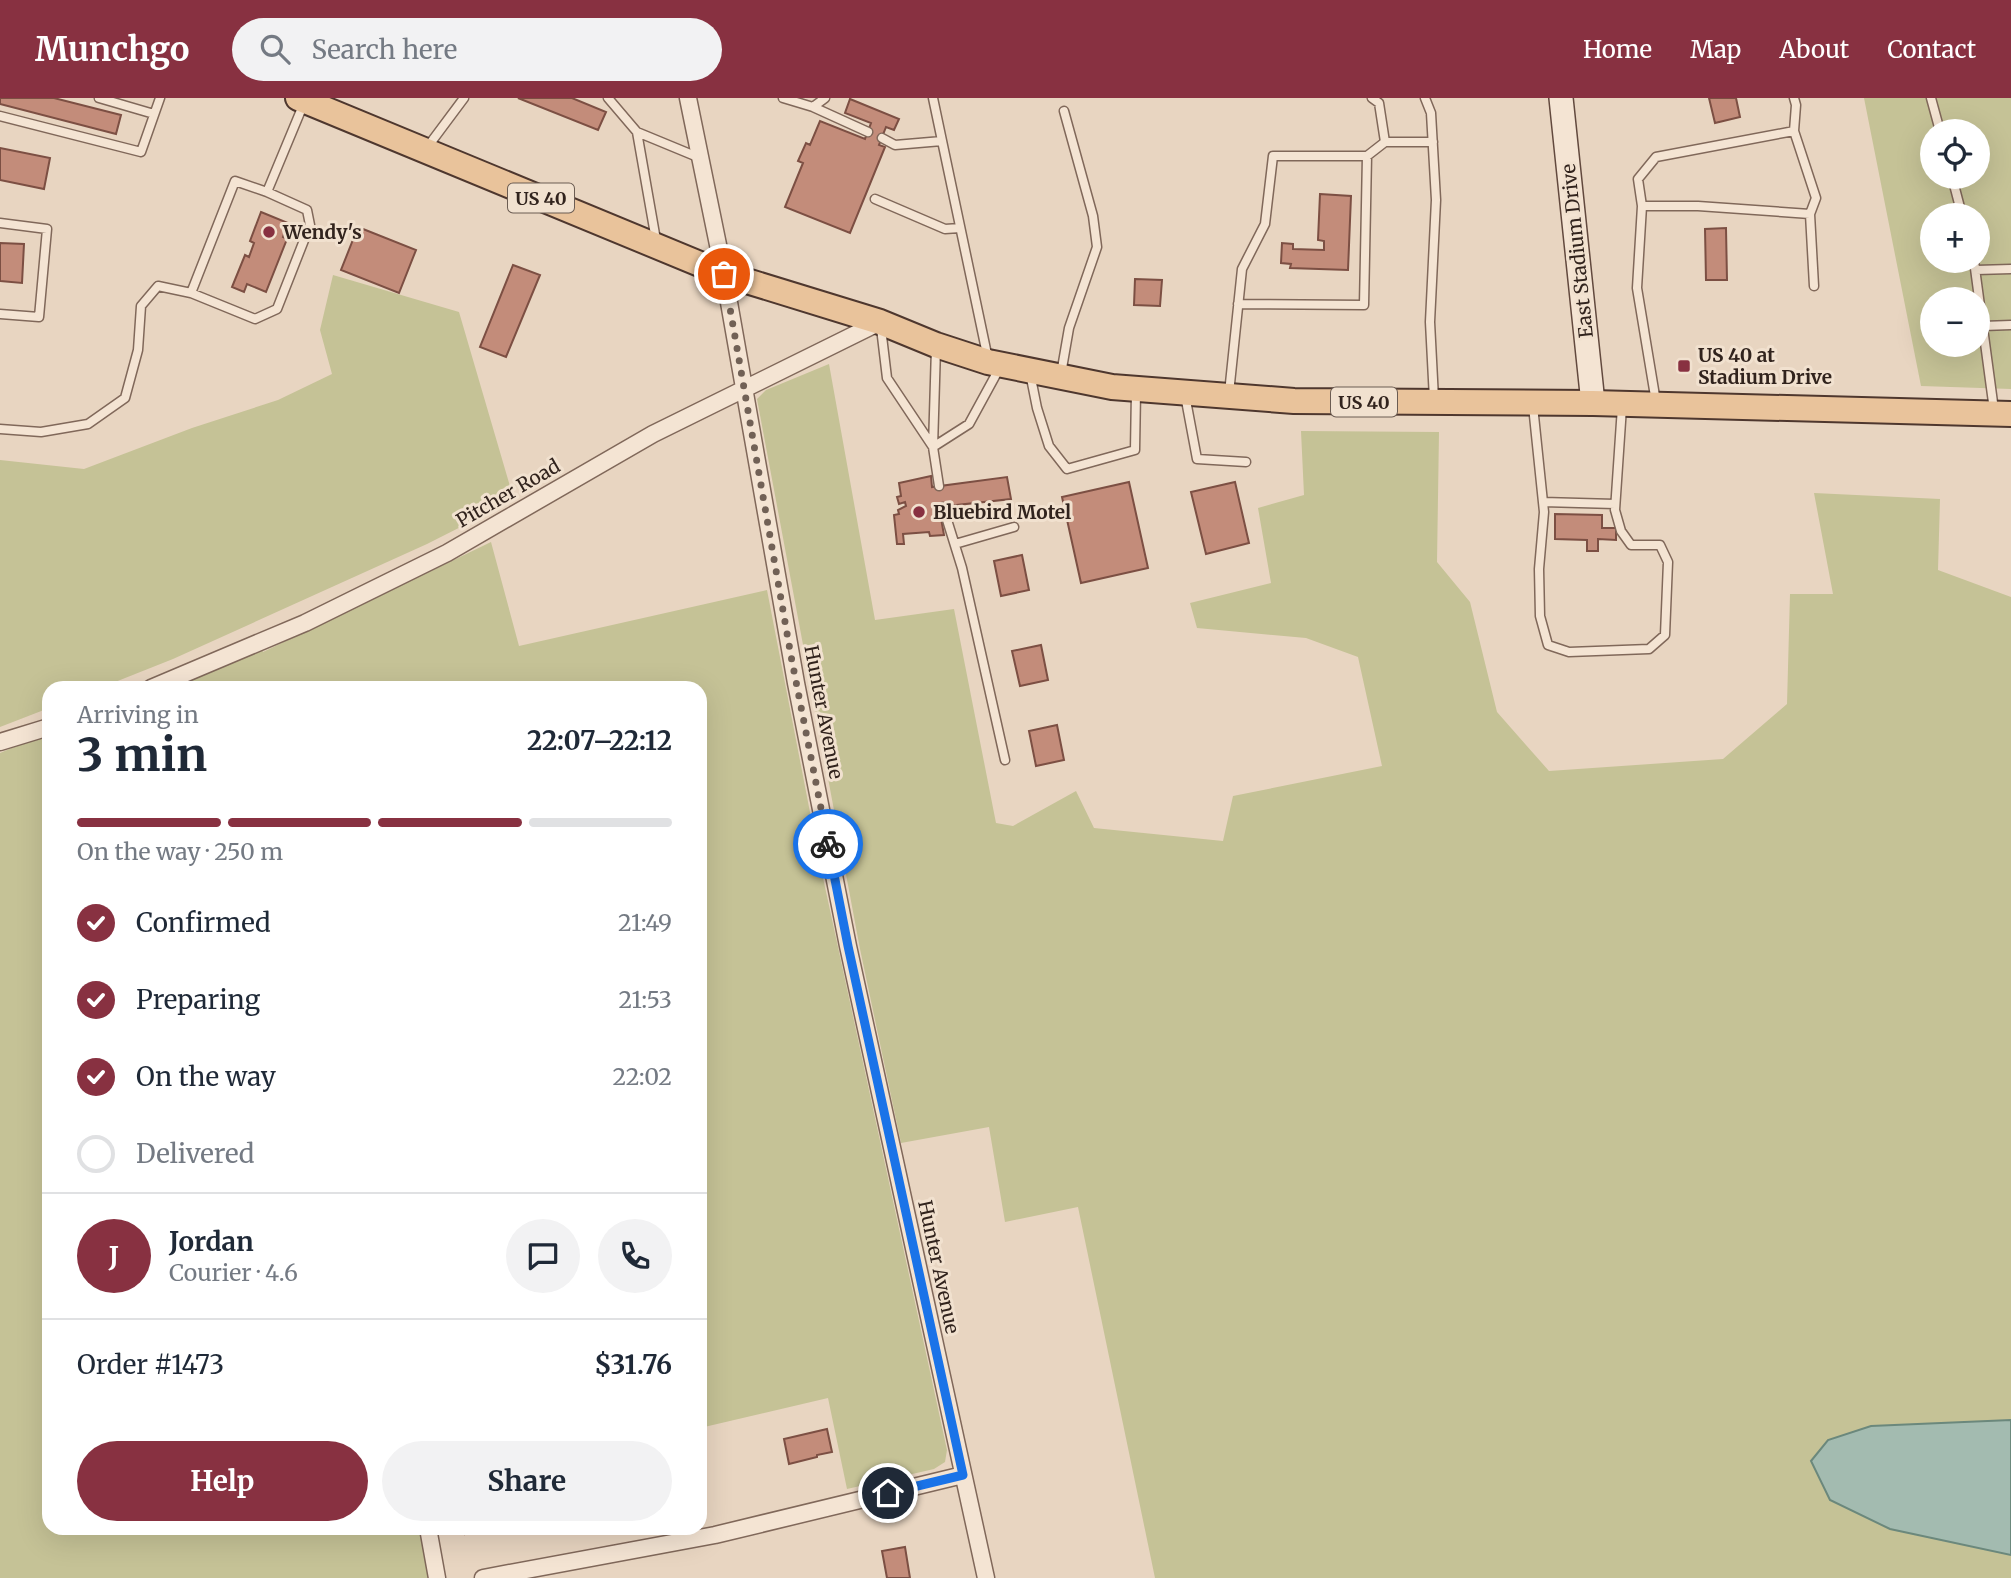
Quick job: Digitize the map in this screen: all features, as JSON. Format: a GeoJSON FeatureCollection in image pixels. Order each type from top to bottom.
{"type":"FeatureCollection","features":[{"type":"Feature","properties":{"kind":"main road","name":"East Stadium Drive"},"geometry":{"type":"LineString","coordinates":[[1561,98],[1592,403]]}},
{"type":"Feature","properties":{"kind":"main road","name":"US 40"},"geometry":{"type":"LineString","coordinates":[[301,99],[724,274],[880,322],[936,345],[995,364],[1112,387],[1294,401],[1592,403],[2003,413]]}},
{"type":"Feature","properties":{"kind":"street","name":"Hunter Avenue"},"geometry":{"type":"LineString","coordinates":[[688,98],[724,274],[799,696],[848,946],[986,1578]]}},
{"type":"Feature","properties":{"kind":"street","name":"Pitcher Road"},"geometry":{"type":"LineString","coordinates":[[168,681],[305,623],[447,553],[653,434],[880,322]]}},
{"type":"Feature","properties":{"kind":"street"},"geometry":{"type":"LineString","coordinates":[[0,742],[42,729]]}},
{"type":"Feature","properties":{"kind":"street"},"geometry":{"type":"LineString","coordinates":[[483,1578],[715,1535],[963,1475]]}},
{"type":"Feature","properties":{"kind":"street"},"geometry":{"type":"LineString","coordinates":[[429,1535],[437,1578]]}},
{"type":"Feature","properties":{"kind":"lane"},"geometry":{"type":"LineString","coordinates":[[100,98],[154,114]]}},
{"type":"Feature","properties":{"kind":"lane"},"geometry":{"type":"LineString","coordinates":[[0,116],[141,152],[160,98]]}},
{"type":"Feature","properties":{"kind":"lane"},"geometry":{"type":"LineString","coordinates":[[425,150],[464,98]]}},
{"type":"Feature","properties":{"kind":"lane"},"geometry":{"type":"LineString","coordinates":[[608,98],[637,132],[700,158]]}},
{"type":"Feature","properties":{"kind":"lane"},"geometry":{"type":"LineString","coordinates":[[783,98],[813,107],[868,132]]}},
{"type":"Feature","properties":{"kind":"lane"},"geometry":{"type":"LineString","coordinates":[[813,107],[825,98]]}},
{"type":"Feature","properties":{"kind":"lane"},"geometry":{"type":"LineString","coordinates":[[933,98],[960,228],[995,364],[969,424],[933,447]]}},
{"type":"Feature","properties":{"kind":"lane"},"geometry":{"type":"LineString","coordinates":[[1372,98],[1379,103],[1385,142]]}},
{"type":"Feature","properties":{"kind":"lane"},"geometry":{"type":"LineString","coordinates":[[1425,98],[1431,113],[1436,200],[1430,322],[1434,402]]}},
{"type":"Feature","properties":{"kind":"lane"},"geometry":{"type":"LineString","coordinates":[[1794,98],[1794,131],[1816,198],[1810,214],[1814,286]]}},
{"type":"Feature","properties":{"kind":"lane"},"geometry":{"type":"LineString","coordinates":[[1931,98],[1937,119]]}},
{"type":"Feature","properties":{"kind":"lane"},"geometry":{"type":"LineString","coordinates":[[267,192],[301,99]]}},
{"type":"Feature","properties":{"kind":"lane"},"geometry":{"type":"LineString","coordinates":[[1060,377],[1069,328],[1097,247],[1093,216],[1064,111]]}},
{"type":"Feature","properties":{"kind":"lane"},"geometry":{"type":"LineString","coordinates":[[1656,405],[1637,288],[1642,206],[1638,179],[1656,157],[1794,131]]}},
{"type":"Feature","properties":{"kind":"lane"},"geometry":{"type":"LineString","coordinates":[[637,132],[657,246]]}},
{"type":"Feature","properties":{"kind":"lane"},"geometry":{"type":"LineString","coordinates":[[882,138],[895,145],[942,141]]}},
{"type":"Feature","properties":{"kind":"lane"},"geometry":{"type":"LineString","coordinates":[[1229,396],[1242,269],[1265,224],[1273,156],[1367,156],[1385,142],[1433,142]]}},
{"type":"Feature","properties":{"kind":"lane"},"geometry":{"type":"LineString","coordinates":[[1238,304],[1364,305],[1367,156]]}},
{"type":"Feature","properties":{"kind":"lane"},"geometry":{"type":"LineString","coordinates":[[0,429],[41,432],[88,424],[125,398],[138,350],[141,306],[158,286],[191,293],[254,318],[277,309],[310,225],[307,210],[235,181],[191,293]]}},
{"type":"Feature","properties":{"kind":"lane"},"geometry":{"type":"LineString","coordinates":[[875,199],[945,229],[960,228]]}},
{"type":"Feature","properties":{"kind":"lane"},"geometry":{"type":"LineString","coordinates":[[1642,206],[1698,206],[1810,214]]}},
{"type":"Feature","properties":{"kind":"lane"},"geometry":{"type":"LineString","coordinates":[[0,223],[47,229],[39,317],[0,314]]}},
{"type":"Feature","properties":{"kind":"lane"},"geometry":{"type":"LineString","coordinates":[[1990,270],[2011,269]]}},
{"type":"Feature","properties":{"kind":"lane"},"geometry":{"type":"LineString","coordinates":[[880,322],[887,378],[933,447]]}},
{"type":"Feature","properties":{"kind":"lane"},"geometry":{"type":"LineString","coordinates":[[1990,326],[2011,325]]}},
{"type":"Feature","properties":{"kind":"lane"},"geometry":{"type":"LineString","coordinates":[[936,345],[933,447],[939,486]]}},
{"type":"Feature","properties":{"kind":"lane"},"geometry":{"type":"LineString","coordinates":[[1990,356],[2003,413]]}},
{"type":"Feature","properties":{"kind":"lane"},"geometry":{"type":"LineString","coordinates":[[1029,370],[1049,446],[1066,469],[1135,450],[1136,388]]}},
{"type":"Feature","properties":{"kind":"lane"},"geometry":{"type":"LineString","coordinates":[[1184,392],[1197,458],[1246,462]]}},
{"type":"Feature","properties":{"kind":"lane"},"geometry":{"type":"LineString","coordinates":[[1532,403],[1544,512],[1539,569],[1540,616],[1548,645],[1569,652],[1648,649],[1665,635],[1668,562],[1660,545],[1631,545],[1621,531],[1615,510],[1622,404]]}},
{"type":"Feature","properties":{"kind":"lane"},"geometry":{"type":"LineString","coordinates":[[1543,502],[1615,503]]}},
{"type":"Feature","properties":{"kind":"lane"},"geometry":{"type":"LineString","coordinates":[[943,507],[962,568],[1005,760]]}},
{"type":"Feature","properties":{"kind":"lane"},"geometry":{"type":"LineString","coordinates":[[955,544],[1014,527]]}},
{"type":"Feature","properties":{"kind":"shaded area"},"geometry":{"type":"Polygon","coordinates":[[[1864,98],[2011,98],[2011,389],[1921,386],[1864,98]]]}},
{"type":"Feature","properties":{"kind":"shaded area"},"geometry":{"type":"Polygon","coordinates":[[[333,275],[459,312],[514,500],[427,544],[173,659],[118,681],[42,681],[42,711],[0,727],[0,460],[84,469],[192,428],[278,400],[332,374],[320,330],[333,275]]]}},
{"type":"Feature","properties":{"kind":"shaded area"},"geometry":{"type":"Polygon","coordinates":[[[829,364],[875,620],[954,609],[996,823],[1013,826],[1076,791],[1094,828],[1223,841],[1233,796],[1382,766],[1358,657],[1306,638],[1197,628],[1190,603],[1271,583],[1258,508],[1304,495],[1301,431],[1439,432],[1437,562],[1470,602],[1497,712],[1549,771],[1723,759],[1787,704],[1790,594],[1833,594],[1814,493],[1940,499],[1938,570],[2011,597],[2011,1578],[1155,1578],[1078,1207],[1005,1222],[989,1127],[901,1143],[860,949],[757,399],[766,390],[829,364]]]}},
{"type":"Feature","properties":{"kind":"shaded area"},"geometry":{"type":"Polygon","coordinates":[[[491,542],[519,646],[767,590],[820,864],[947,1450],[945,1462],[934,1469],[847,1489],[828,1398],[707,1426],[707,681],[169,681],[261,642],[263,652],[491,542]]]}},
{"type":"Feature","properties":{"kind":"shaded area"},"geometry":{"type":"Polygon","coordinates":[[[42,735],[42,1535],[429,1535],[437,1578],[0,1578],[0,753],[42,735]]]}},
{"type":"Feature","properties":{"kind":"shaded area"},"geometry":{"type":"Polygon","coordinates":[[[2011,1420],[2011,1555],[1890,1529],[1830,1500],[1811,1461],[1828,1440],[1871,1426],[2011,1420]]]}},
{"type":"Feature","properties":{"kind":"building"},"geometry":{"type":"Polygon","coordinates":[[[0,98],[54,98],[121,115],[116,134],[0,104],[0,98]]]}},
{"type":"Feature","properties":{"kind":"building"},"geometry":{"type":"Polygon","coordinates":[[[518,98],[572,98],[606,112],[598,130],[518,98]]]}},
{"type":"Feature","properties":{"kind":"building"},"geometry":{"type":"Polygon","coordinates":[[[1709,98],[1736,98],[1740,117],[1715,123],[1709,98]]]}},
{"type":"Feature","properties":{"kind":"building"},"geometry":{"type":"Polygon","coordinates":[[[850,99],[899,119],[894,130],[886,127],[879,145],[885,147],[850,233],[785,207],[803,163],[798,161],[806,143],[810,145],[820,121],[865,139],[871,123],[845,113],[850,99]]]}},
{"type":"Feature","properties":{"kind":"building"},"geometry":{"type":"Polygon","coordinates":[[[0,148],[50,158],[44,189],[0,180],[0,148]]]}},
{"type":"Feature","properties":{"kind":"building"},"geometry":{"type":"Polygon","coordinates":[[[1320,194],[1351,196],[1348,270],[1290,268],[1291,264],[1281,263],[1282,243],[1293,244],[1293,249],[1324,250],[1324,241],[1318,240],[1320,194]]]}},
{"type":"Feature","properties":{"kind":"building"},"geometry":{"type":"Polygon","coordinates":[[[261,212],[288,223],[283,237],[287,239],[266,292],[247,284],[244,292],[232,287],[245,255],[249,257],[254,243],[250,241],[261,212]]]}},
{"type":"Feature","properties":{"kind":"building"},"geometry":{"type":"Polygon","coordinates":[[[358,227],[416,250],[399,293],[341,270],[358,227]]]}},
{"type":"Feature","properties":{"kind":"building"},"geometry":{"type":"Polygon","coordinates":[[[1726,228],[1727,280],[1706,280],[1705,229],[1726,228]]]}},
{"type":"Feature","properties":{"kind":"building"},"geometry":{"type":"Polygon","coordinates":[[[0,243],[24,244],[22,283],[0,281],[0,243]]]}},
{"type":"Feature","properties":{"kind":"building"},"geometry":{"type":"Polygon","coordinates":[[[513,265],[540,275],[506,357],[480,347],[513,265]]]}},
{"type":"Feature","properties":{"kind":"building"},"geometry":{"type":"Polygon","coordinates":[[[1135,279],[1162,280],[1160,306],[1134,305],[1135,279]]]}},
{"type":"Feature","properties":{"kind":"building","name":"Bluebird Motel"},"geometry":{"type":"Polygon","coordinates":[[[931,476],[932,487],[1007,477],[1011,499],[939,507],[944,535],[930,536],[929,532],[903,534],[904,544],[897,544],[894,515],[899,514],[898,510],[906,506],[905,502],[899,504],[899,483],[931,476]]]}},
{"type":"Feature","properties":{"kind":"building"},"geometry":{"type":"Polygon","coordinates":[[[1129,482],[1148,568],[1081,583],[1062,497],[1129,482]]]}},
{"type":"Feature","properties":{"kind":"building"},"geometry":{"type":"Polygon","coordinates":[[[1235,482],[1249,543],[1206,554],[1191,492],[1235,482]]]}},
{"type":"Feature","properties":{"kind":"building"},"geometry":{"type":"Polygon","coordinates":[[[1555,514],[1602,515],[1602,528],[1616,528],[1616,540],[1598,539],[1598,551],[1587,551],[1587,540],[1555,539],[1555,514]]]}},
{"type":"Feature","properties":{"kind":"building"},"geometry":{"type":"Polygon","coordinates":[[[1022,555],[1029,590],[1001,596],[994,561],[1022,555]]]}},
{"type":"Feature","properties":{"kind":"building"},"geometry":{"type":"Polygon","coordinates":[[[1041,645],[1048,680],[1020,686],[1012,651],[1041,645]]]}},
{"type":"Feature","properties":{"kind":"building"},"geometry":{"type":"Polygon","coordinates":[[[1057,725],[1064,760],[1036,766],[1029,731],[1057,725]]]}},
{"type":"Feature","properties":{"kind":"building"},"geometry":{"type":"Polygon","coordinates":[[[827,1429],[832,1452],[789,1464],[784,1439],[827,1429]]]}},
{"type":"Feature","properties":{"kind":"building"},"geometry":{"type":"Polygon","coordinates":[[[905,1547],[910,1578],[887,1578],[882,1551],[905,1547]]]}},
{"type":"Feature","properties":{"kind":"way so far"},"geometry":{"type":"LineString","coordinates":[[724,274],[791,656],[828,844]]}},
{"type":"Feature","properties":{"kind":"place","name":"Wendy's"},"geometry":{"type":"Point","coordinates":[269,232]}},
{"type":"Feature","properties":{"kind":"place","name":"US 40 at Stadium Drive"},"geometry":{"type":"Point","coordinates":[1684,366]}},
{"type":"Feature","properties":{"kind":"place","name":"Bluebird Motel"},"geometry":{"type":"Point","coordinates":[919,512]}},
{"type":"Feature","properties":{"kind":"route"},"geometry":{"type":"LineString","coordinates":[[828,844],[963,1475],[888,1493]]}}]}
